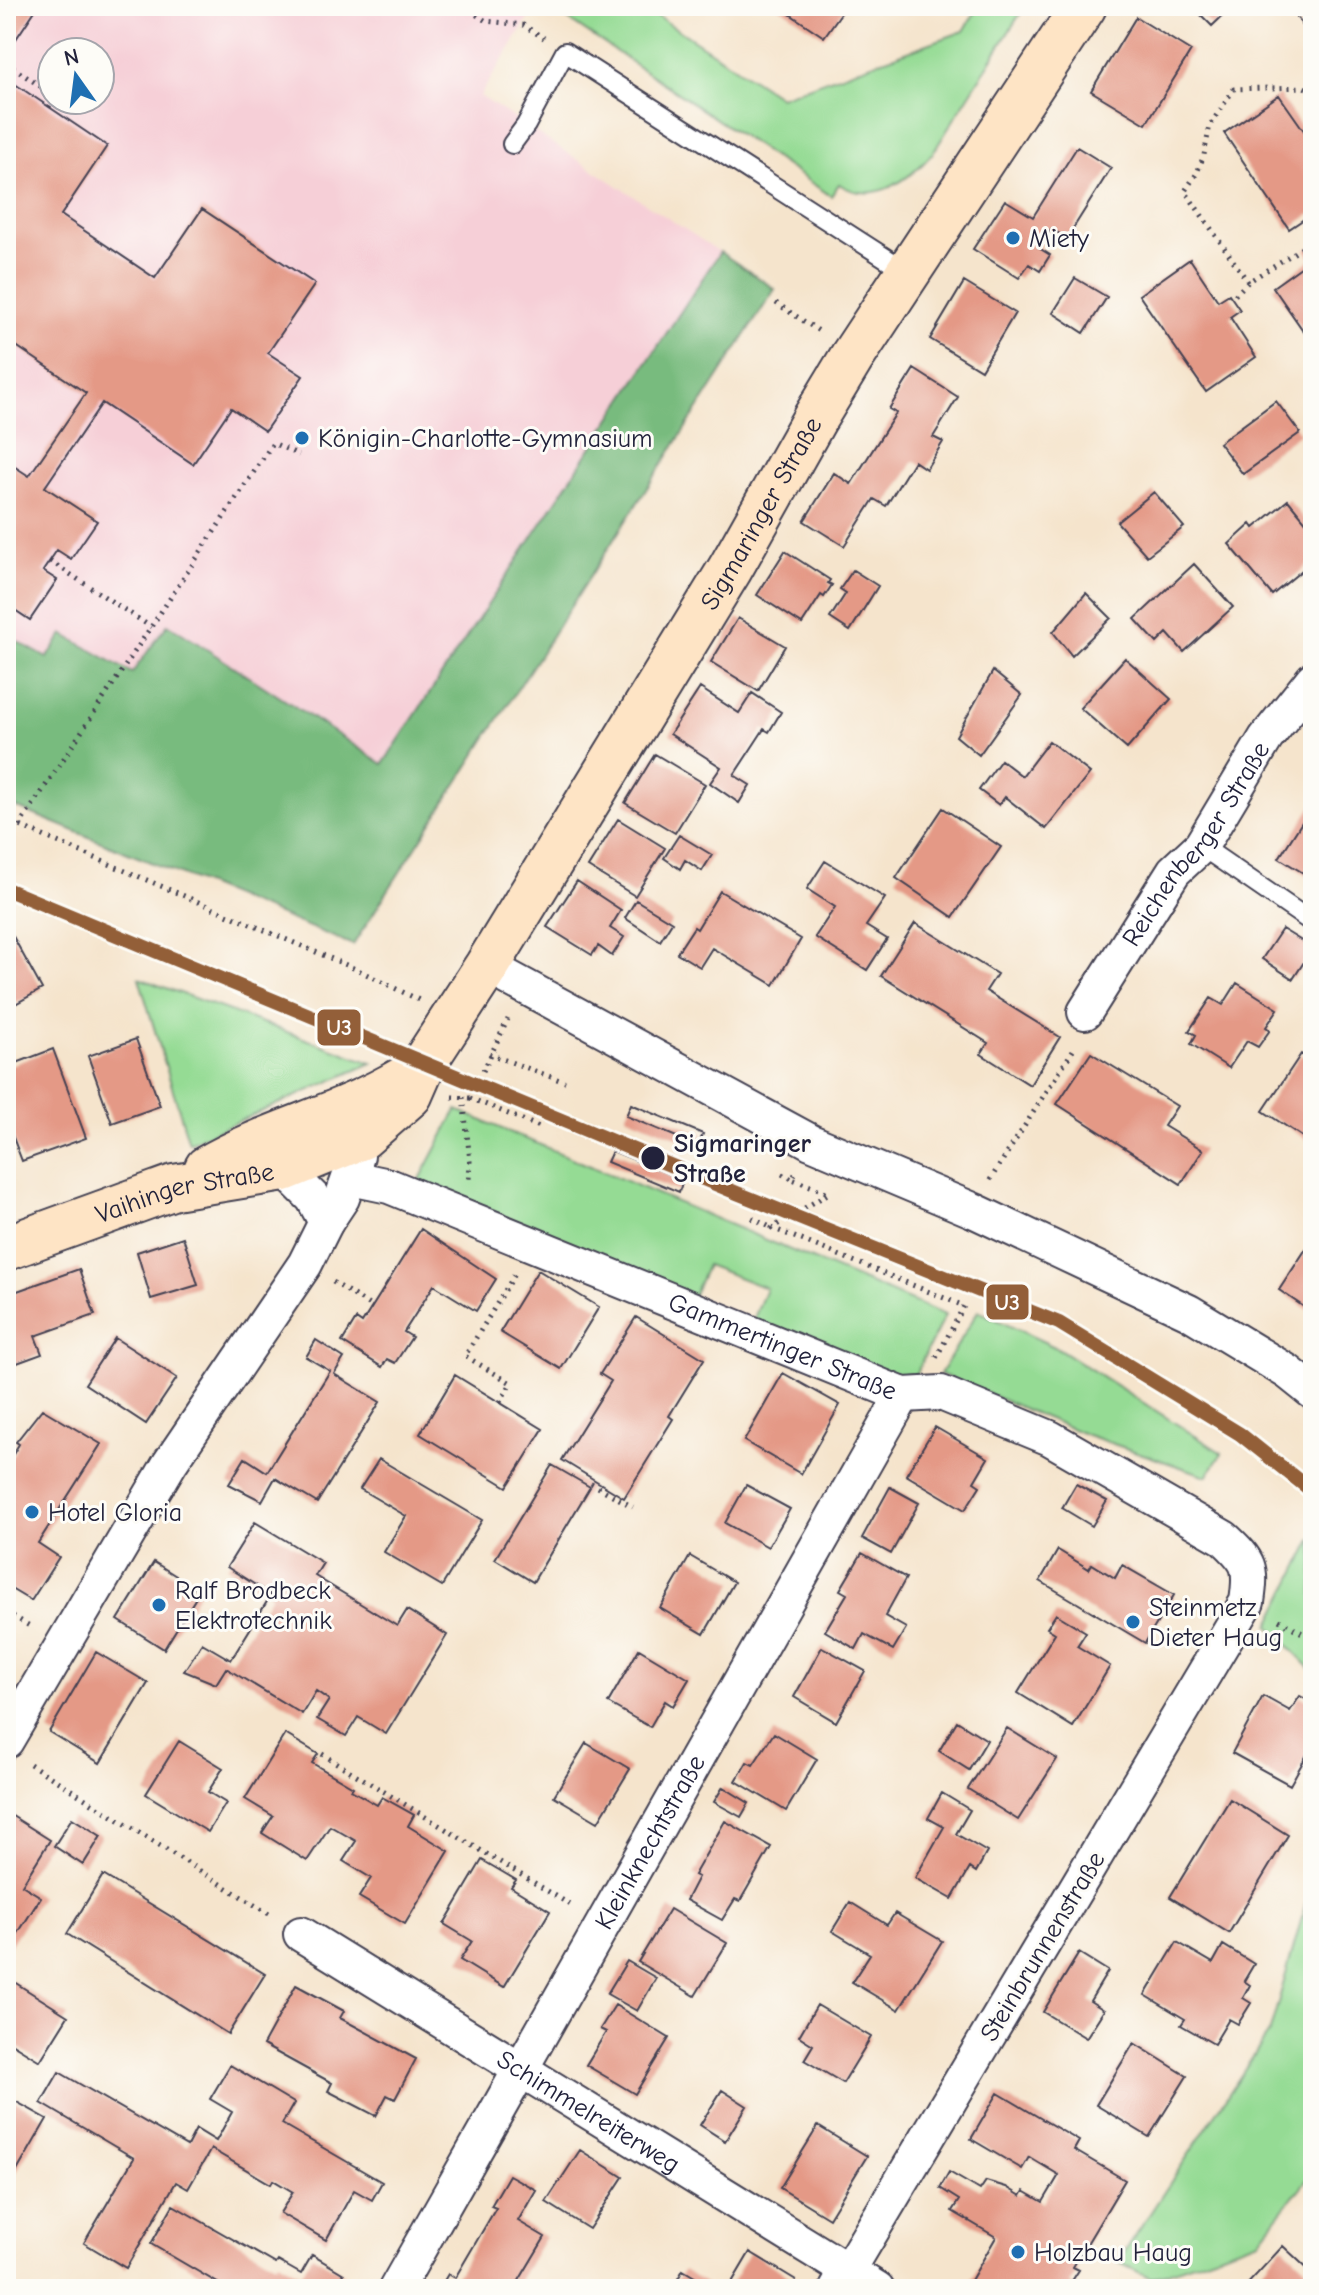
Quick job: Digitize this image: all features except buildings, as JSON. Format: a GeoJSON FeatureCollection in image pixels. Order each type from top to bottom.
{"type":"FeatureCollection","features":[{"type":"Feature","properties":{"kind":"main road","name":"Sigmaringer Straße"},"geometry":{"type":"LineString","coordinates":[[362,1137],[410,1095],[421,1068],[487,966],[730,569],[854,354],[1084,6]]}},
{"type":"Feature","properties":{"kind":"main road","name":"Sigmaringer Straße"},"geometry":{"type":"LineString","coordinates":[[174,1187],[241,1148],[370,1099],[421,1068]]}},
{"type":"Feature","properties":{"kind":"main road","name":"Vaihinger Straße"},"geometry":{"type":"LineString","coordinates":[[6,1248],[174,1187],[284,1169],[362,1137]]}},
{"type":"Feature","properties":{"kind":"street","name":"Reichenberger Straße"},"geometry":{"type":"LineString","coordinates":[[1085,1012],[1174,871],[1201,846],[1266,738],[1313,679]]}},
{"type":"Feature","properties":{"kind":"street"},"geometry":{"type":"LineString","coordinates":[[487,966],[811,1142],[975,1211],[1189,1312],[1288,1372],[1313,1392]]}},
{"type":"Feature","properties":{"kind":"street"},"geometry":{"type":"LineString","coordinates":[[15,1750],[170,1463],[305,1264],[351,1178],[362,1137]]}},
{"type":"Feature","properties":{"kind":"street"},"geometry":{"type":"LineString","coordinates":[[284,1169],[313,1198],[326,1222]]}},
{"type":"Feature","properties":{"kind":"street","name":"Gammertinger Straße"},"geometry":{"type":"LineString","coordinates":[[351,1178],[389,1186],[476,1220],[903,1395],[941,1393],[1050,1438],[1224,1538],[1244,1557],[1250,1578],[1247,1602]]}},
{"type":"Feature","properties":{"kind":"street","name":"Kleinknechtstraße"},"geometry":{"type":"LineString","coordinates":[[396,2289],[903,1395]]}},
{"type":"Feature","properties":{"kind":"street","name":"Steinbrunnenstraße"},"geometry":{"type":"LineString","coordinates":[[842,2280],[1247,1602]]}},
{"type":"Feature","properties":{"kind":"street","name":"Schimmelreiterweg"},"geometry":{"type":"LineString","coordinates":[[301,1934],[521,2068],[842,2280],[877,2289]]}},
{"type":"Feature","properties":{"kind":"lane"},"geometry":{"type":"LineString","coordinates":[[512,144],[526,125],[565,52],[909,273]]}},
{"type":"Feature","properties":{"kind":"lane"},"geometry":{"type":"LineString","coordinates":[[1201,846],[1313,923]]}},
{"type":"Feature","properties":{"kind":"path"},"geometry":{"type":"LineString","coordinates":[[463,6],[486,21],[523,25]]}},
{"type":"Feature","properties":{"kind":"path"},"geometry":{"type":"LineString","coordinates":[[6,63],[36,83]]}},
{"type":"Feature","properties":{"kind":"path"},"geometry":{"type":"LineString","coordinates":[[1248,282],[1185,191],[1204,155],[1210,125],[1234,89],[1304,87],[1313,91]]}},
{"type":"Feature","properties":{"kind":"path"},"geometry":{"type":"LineString","coordinates":[[1235,295],[1248,282],[1313,241]]}},
{"type":"Feature","properties":{"kind":"path"},"geometry":{"type":"LineString","coordinates":[[776,303],[854,354]]}},
{"type":"Feature","properties":{"kind":"path"},"geometry":{"type":"LineString","coordinates":[[19,826],[273,443],[299,455]]}},
{"type":"Feature","properties":{"kind":"path"},"geometry":{"type":"LineString","coordinates":[[50,561],[151,627]]}},
{"type":"Feature","properties":{"kind":"path"},"geometry":{"type":"LineString","coordinates":[[6,820],[358,970],[453,1017]]}},
{"type":"Feature","properties":{"kind":"path"},"geometry":{"type":"LineString","coordinates":[[476,1220],[468,1193],[470,1161],[466,1098],[528,986]]}},
{"type":"Feature","properties":{"kind":"path"},"geometry":{"type":"LineString","coordinates":[[975,1211],[1013,1141],[1081,1037],[1085,1012]]}},
{"type":"Feature","properties":{"kind":"path"},"geometry":{"type":"LineString","coordinates":[[489,1054],[565,1082]]}},
{"type":"Feature","properties":{"kind":"path"},"geometry":{"type":"LineString","coordinates":[[443,1109],[452,1096],[466,1098],[542,1128]]}},
{"type":"Feature","properties":{"kind":"path"},"geometry":{"type":"LineString","coordinates":[[792,1179],[811,1142]]}},
{"type":"Feature","properties":{"kind":"path"},"geometry":{"type":"LineString","coordinates":[[772,1228],[829,1193],[782,1174]]}},
{"type":"Feature","properties":{"kind":"path"},"geometry":{"type":"LineString","coordinates":[[752,1218],[964,1306],[926,1375],[903,1395]]}},
{"type":"Feature","properties":{"kind":"path"},"geometry":{"type":"LineString","coordinates":[[500,1402],[511,1383],[465,1356],[534,1243]]}},
{"type":"Feature","properties":{"kind":"path"},"geometry":{"type":"LineString","coordinates":[[357,1297],[372,1307]]}},
{"type":"Feature","properties":{"kind":"path"},"geometry":{"type":"LineString","coordinates":[[591,1483],[633,1507]]}},
{"type":"Feature","properties":{"kind":"path"},"geometry":{"type":"LineString","coordinates":[[15,1750],[301,1934]]}},
{"type":"Feature","properties":{"kind":"path"},"geometry":{"type":"LineString","coordinates":[[322,1754],[603,1924]]}},
{"type":"Feature","properties":{"kind":"shaded area","name":"Königin-Charlotte-Gymnasium"},"geometry":{"type":"Polygon","coordinates":[[[6,6],[536,6],[480,96],[720,252],[383,764],[168,624],[132,673],[64,634],[47,658],[6,635],[6,6]]]}},
{"type":"Feature","properties":{"kind":"green space"},"geometry":{"type":"Polygon","coordinates":[[[548,6],[642,6],[780,97],[964,31],[979,6],[1025,6],[924,163],[890,187],[865,193],[839,184],[831,196],[548,6]]]}},
{"type":"Feature","properties":{"kind":"green space"},"geometry":{"type":"Polygon","coordinates":[[[720,252],[775,289],[353,945],[6,803],[6,635],[47,658],[63,634],[132,673],[168,624],[383,764],[720,252]]]}},
{"type":"Feature","properties":{"kind":"green space"},"geometry":{"type":"Polygon","coordinates":[[[139,978],[372,1063],[189,1143],[139,978]]]}},
{"type":"Feature","properties":{"kind":"green space"},"geometry":{"type":"Polygon","coordinates":[[[457,1110],[945,1315],[912,1381],[753,1321],[766,1288],[707,1265],[693,1296],[419,1181],[457,1110]]]}},
{"type":"Feature","properties":{"kind":"green space"},"geometry":{"type":"Polygon","coordinates":[[[978,1311],[1059,1349],[1222,1453],[1207,1476],[1087,1435],[940,1374],[978,1311]]]}},
{"type":"Feature","properties":{"kind":"green space"},"geometry":{"type":"Polygon","coordinates":[[[1313,1538],[1313,1671],[1269,1626],[1313,1538]]]}},
{"type":"Feature","properties":{"kind":"green space"},"geometry":{"type":"Polygon","coordinates":[[[1313,1878],[1313,2172],[1259,2240],[1151,2278],[1118,2262],[1270,2031],[1313,1878]]]}},
{"type":"Feature","properties":{"kind":"transit line","name":"U3"},"geometry":{"type":"LineString","coordinates":[[6,889],[737,1193],[1059,1323],[1240,1434],[1313,1492]]}},
{"type":"Feature","properties":{"kind":"place","name":"Miety"},"geometry":{"type":"Point","coordinates":[1013,238]}},
{"type":"Feature","properties":{"kind":"place","name":"Königin-Charlotte-Gymnasium"},"geometry":{"type":"Point","coordinates":[302,438]}},
{"type":"Feature","properties":{"kind":"place","name":"Sigmaringer Straße"},"geometry":{"type":"Point","coordinates":[653,1158]}},
{"type":"Feature","properties":{"kind":"place","name":"Hotel Gloria"},"geometry":{"type":"Point","coordinates":[32,1512]}},
{"type":"Feature","properties":{"kind":"place","name":"Ralf Brodbeck Elektrotechnik"},"geometry":{"type":"Point","coordinates":[159,1605]}},
{"type":"Feature","properties":{"kind":"place","name":"Steinmetz Dieter Haug"},"geometry":{"type":"Point","coordinates":[1133,1622]}},
{"type":"Feature","properties":{"kind":"place","name":"Holzbau Haug"},"geometry":{"type":"Point","coordinates":[1018,2252]}}]}
